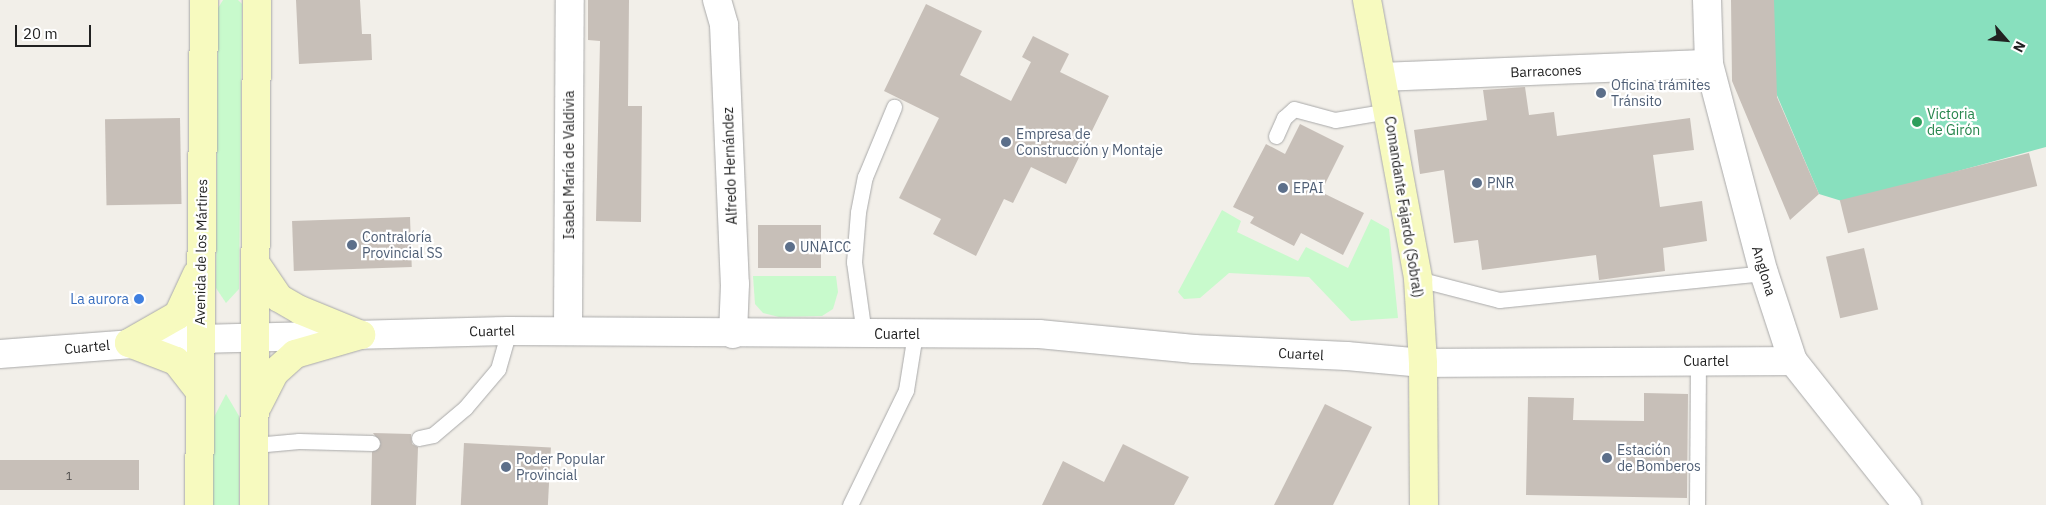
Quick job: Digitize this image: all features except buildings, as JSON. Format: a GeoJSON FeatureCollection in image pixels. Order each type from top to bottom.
{"type":"FeatureCollection","features":[{"type":"Feature","properties":{"kind":"main road","name":"Avenida de los Mártires"},"geometry":{"type":"LineString","coordinates":[[199,505],[199,339],[202,264],[204,0]]}},
{"type":"Feature","properties":{"kind":"main road"},"geometry":{"type":"LineString","coordinates":[[254,505],[258,267],[257,0]]}},
{"type":"Feature","properties":{"kind":"main road","name":"Comandante Fajardo (Sobral)"},"geometry":{"type":"LineString","coordinates":[[1367,0],[1389,111],[1418,279],[1424,363],[1424,505]]}},
{"type":"Feature","properties":{"kind":"main road"},"geometry":{"type":"LineString","coordinates":[[129,343],[178,315],[202,264]]}},
{"type":"Feature","properties":{"kind":"main road"},"geometry":{"type":"LineString","coordinates":[[258,267],[279,298],[300,310],[361,335]]}},
{"type":"Feature","properties":{"kind":"main road"},"geometry":{"type":"LineString","coordinates":[[255,410],[274,373],[295,354],[361,335]]}},
{"type":"Feature","properties":{"kind":"main road"},"geometry":{"type":"LineString","coordinates":[[129,343],[176,361],[199,390]]}},
{"type":"Feature","properties":{"kind":"street","name":"Isabel María de Valdivia"},"geometry":{"type":"LineString","coordinates":[[568,331],[570,0]]}},
{"type":"Feature","properties":{"kind":"street","name":"Alfredo Hernández"},"geometry":{"type":"LineString","coordinates":[[717,0],[725,35],[735,284],[733,334]]}},
{"type":"Feature","properties":{"kind":"street","name":"Anglona"},"geometry":{"type":"LineString","coordinates":[[1707,0],[1709,64],[1764,273],[1793,361],[1907,505]]}},
{"type":"Feature","properties":{"kind":"street","name":"Barracones"},"geometry":{"type":"LineString","coordinates":[[1382,78],[1709,64]]}},
{"type":"Feature","properties":{"kind":"street","name":"Cuartel"},"geometry":{"type":"LineString","coordinates":[[0,354],[199,339],[509,330],[733,334],[1039,334],[1194,349],[1347,356],[1424,363],[1793,361]]}},
{"type":"Feature","properties":{"kind":"lane"},"geometry":{"type":"LineString","coordinates":[[864,334],[854,262],[858,212],[865,177],[894,107]]}},
{"type":"Feature","properties":{"kind":"lane"},"geometry":{"type":"LineString","coordinates":[[1276,136],[1284,118],[1294,109],[1335,120],[1389,111]]}},
{"type":"Feature","properties":{"kind":"lane"},"geometry":{"type":"LineString","coordinates":[[1418,279],[1499,300],[1764,273]]}},
{"type":"Feature","properties":{"kind":"lane"},"geometry":{"type":"LineString","coordinates":[[419,438],[433,435],[465,408],[498,369],[509,330]]}},
{"type":"Feature","properties":{"kind":"lane"},"geometry":{"type":"LineString","coordinates":[[850,505],[906,390],[915,334]]}},
{"type":"Feature","properties":{"kind":"lane"},"geometry":{"type":"LineString","coordinates":[[1697,505],[1698,361]]}},
{"type":"Feature","properties":{"kind":"lane"},"geometry":{"type":"LineString","coordinates":[[255,445],[299,441],[372,443]]}},
{"type":"Feature","properties":{"kind":"green space"},"geometry":{"type":"Polygon","coordinates":[[[223,0],[238,0],[242,4],[239,289],[226,303],[216,288],[218,8],[223,0]]]}},
{"type":"Feature","properties":{"kind":"green space","name":"Victoria de Girón"},"geometry":{"type":"Polygon","coordinates":[[[1773,0],[2046,0],[2046,147],[1845,202],[1819,194],[1776,93],[1773,0]]]}},
{"type":"Feature","properties":{"kind":"green space"},"geometry":{"type":"Polygon","coordinates":[[[1222,210],[1241,221],[1237,232],[1298,261],[1306,247],[1348,268],[1371,219],[1389,229],[1398,318],[1351,321],[1309,277],[1229,273],[1200,298],[1184,299],[1178,292],[1222,210]]]}},
{"type":"Feature","properties":{"kind":"green space"},"geometry":{"type":"Polygon","coordinates":[[[753,276],[836,276],[838,292],[833,309],[822,316],[779,317],[763,313],[755,304],[753,276]]]}},
{"type":"Feature","properties":{"kind":"green space"},"geometry":{"type":"Polygon","coordinates":[[[226,394],[239,416],[239,505],[212,505],[212,421],[226,394]]]}},
{"type":"Feature","properties":{"kind":"place","name":"Oficina trámites Tránsito"},"geometry":{"type":"Point","coordinates":[1601,93]}},
{"type":"Feature","properties":{"kind":"place","name":"Victoria de Girón"},"geometry":{"type":"Point","coordinates":[1917,122]}},
{"type":"Feature","properties":{"kind":"place","name":"Empresa de Construcción y Montaje"},"geometry":{"type":"Point","coordinates":[1006,142]}},
{"type":"Feature","properties":{"kind":"place","name":"PNR"},"geometry":{"type":"Point","coordinates":[1477,183]}},
{"type":"Feature","properties":{"kind":"place","name":"EPAI"},"geometry":{"type":"Point","coordinates":[1283,188]}},
{"type":"Feature","properties":{"kind":"place","name":"Contraloría Provincial SS"},"geometry":{"type":"Point","coordinates":[352,245]}},
{"type":"Feature","properties":{"kind":"place","name":"UNAICC"},"geometry":{"type":"Point","coordinates":[790,247]}},
{"type":"Feature","properties":{"kind":"place","name":"La aurora"},"geometry":{"type":"Point","coordinates":[139,299]}},
{"type":"Feature","properties":{"kind":"place","name":"Estación de Bomberos"},"geometry":{"type":"Point","coordinates":[1607,458]}},
{"type":"Feature","properties":{"kind":"place","name":"Poder Popular Provincial"},"geometry":{"type":"Point","coordinates":[506,467]}}]}
